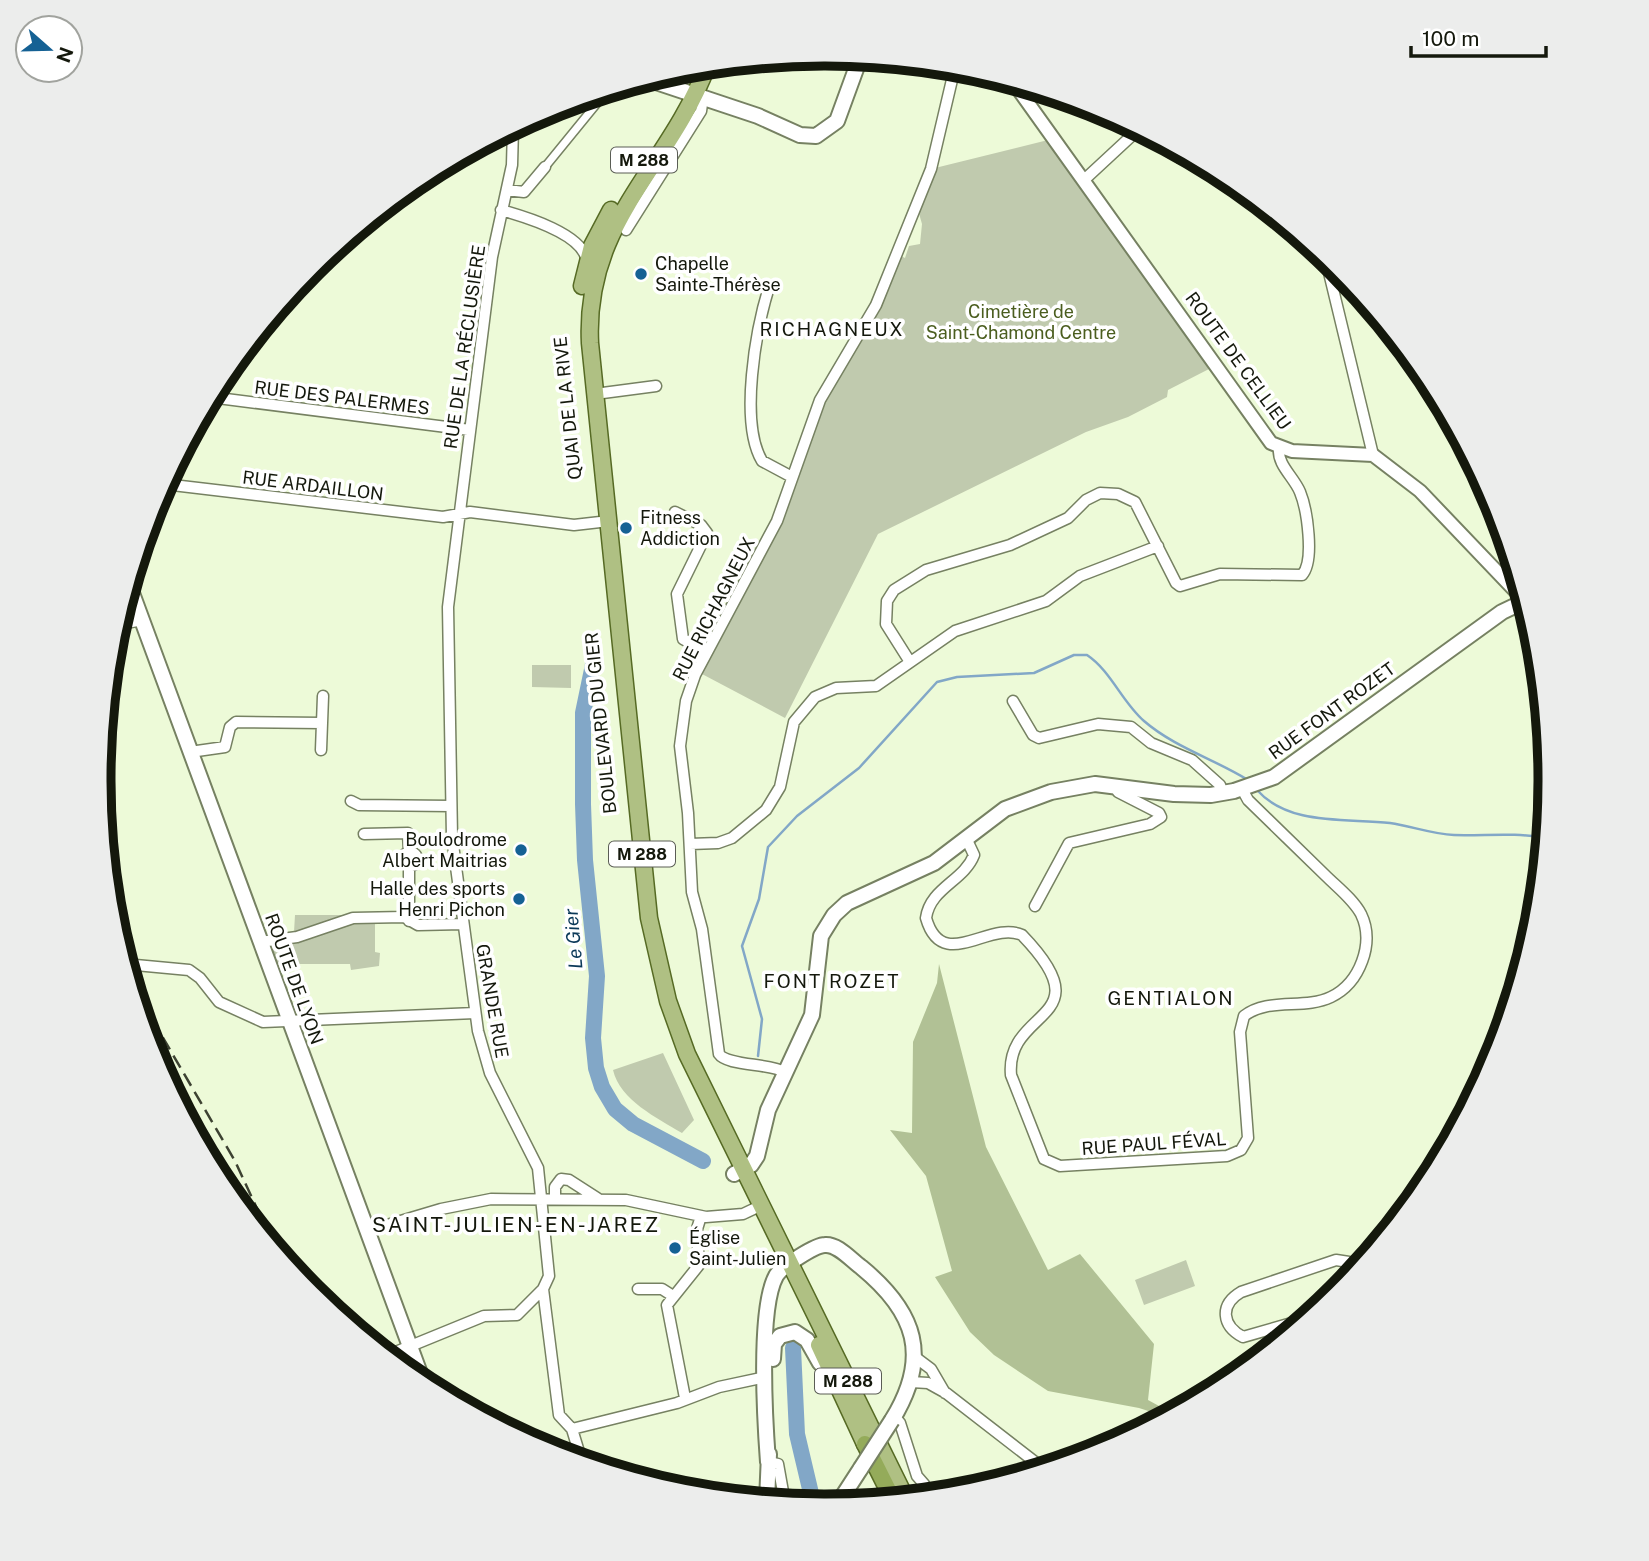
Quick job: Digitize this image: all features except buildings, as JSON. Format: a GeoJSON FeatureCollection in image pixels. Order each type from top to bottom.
{"type":"FeatureCollection","features":[{"type":"Feature","properties":{"kind":"highway"},"geometry":{"type":"LineString","coordinates":[[865,1444],[889,1491]]}},
{"type":"Feature","properties":{"kind":"main road"},"geometry":{"type":"LineString","coordinates":[[665,85],[800,135],[816,136],[831,129],[837,121],[857,67]]}},
{"type":"Feature","properties":{"kind":"main road","name":"QUAI DE LA RIVE"},"geometry":{"type":"LineString","coordinates":[[605,522],[589,320],[599,261],[620,214],[695,94],[702,77]]}},
{"type":"Feature","properties":{"kind":"main road","name":"QUAI DE LA RIVE"},"geometry":{"type":"LineString","coordinates":[[605,522],[579,330],[587,263],[600,229],[695,94],[696,78]]}},
{"type":"Feature","properties":{"kind":"main road","name":"BOULEVARD DU GIER"},"geometry":{"type":"LineString","coordinates":[[605,522],[645,941],[659,1001],[676,1051],[786,1266]]}},
{"type":"Feature","properties":{"kind":"main road","name":"ROUTE DE LYON"},"geometry":{"type":"LineString","coordinates":[[134,599],[417,1366]]}},
{"type":"Feature","properties":{"kind":"main road","name":"RUE FONT ROZET"},"geometry":{"type":"LineString","coordinates":[[739,1171],[757,1156],[768,1110],[812,1015],[818,948],[834,915],[847,903],[933,863],[985,822],[1019,803],[1077,785],[1115,785],[1174,794],[1223,793],[1250,786],[1298,763],[1481,626],[1516,606]]}},
{"type":"Feature","properties":{"kind":"main road"},"geometry":{"type":"LineString","coordinates":[[767,1492],[766,1377],[769,1304],[773,1283],[786,1266],[820,1246],[832,1246],[885,1288],[895,1301],[914,1340],[915,1357],[911,1382],[893,1418],[845,1494]]}},
{"type":"Feature","properties":{"kind":"main road","name":"M 288"},"geometry":{"type":"LineString","coordinates":[[786,1266],[858,1429]]}},
{"type":"Feature","properties":{"kind":"main road","name":"M 288"},"geometry":{"type":"LineString","coordinates":[[786,1266],[901,1490]]}},
{"type":"Feature","properties":{"kind":"main road"},"geometry":{"type":"LineString","coordinates":[[768,1462],[774,1344],[780,1336],[795,1332],[811,1345],[865,1444]]}},
{"type":"Feature","properties":{"kind":"main road"},"geometry":{"type":"LineString","coordinates":[[766,1377],[773,1402]]}},
{"type":"Feature","properties":{"kind":"street","name":"RUE RICHAGNEUX"},"geometry":{"type":"LineString","coordinates":[[785,1072],[762,1064],[723,1059],[719,1054],[702,929],[693,901],[680,746],[690,688],[777,521],[820,400],[876,305],[931,169],[952,78]]}},
{"type":"Feature","properties":{"kind":"street"},"geometry":{"type":"LineString","coordinates":[[626,230],[701,111],[695,94]]}},
{"type":"Feature","properties":{"kind":"street","name":"ROUTE DE CELLIEU"},"geometry":{"type":"LineString","coordinates":[[1022,95],[1271,443],[1279,448],[1373,455]]}},
{"type":"Feature","properties":{"kind":"street"},"geometry":{"type":"LineString","coordinates":[[507,190],[524,192],[597,103]]}},
{"type":"Feature","properties":{"kind":"street"},"geometry":{"type":"LineString","coordinates":[[1084,180],[1131,136]]}},
{"type":"Feature","properties":{"kind":"street","name":"RUE DE LA RÉCLUSIÈRE"},"geometry":{"type":"LineString","coordinates":[[452,565],[492,257],[507,190],[512,139]]}},
{"type":"Feature","properties":{"kind":"street"},"geometry":{"type":"LineString","coordinates":[[501,210],[573,238],[585,253],[587,263]]}},
{"type":"Feature","properties":{"kind":"street"},"geometry":{"type":"LineString","coordinates":[[573,238],[600,229]]}},
{"type":"Feature","properties":{"kind":"street"},"geometry":{"type":"LineString","coordinates":[[1330,277],[1373,455],[1420,491],[1511,587]]}},
{"type":"Feature","properties":{"kind":"street"},"geometry":{"type":"LineString","coordinates":[[769,287],[753,360],[753,435],[762,461],[770,468],[792,477]]}},
{"type":"Feature","properties":{"kind":"street"},"geometry":{"type":"LineString","coordinates":[[595,394],[656,386]]}},
{"type":"Feature","properties":{"kind":"street","name":"RUE DES PALERMES"},"geometry":{"type":"LineString","coordinates":[[222,398],[470,430]]}},
{"type":"Feature","properties":{"kind":"street"},"geometry":{"type":"LineString","coordinates":[[910,662],[891,635],[884,613],[894,590],[926,569],[1010,545],[1068,518],[1086,499],[1100,493],[1118,494],[1135,502],[1180,586],[1220,574],[1298,576],[1306,570],[1308,564],[1308,530],[1303,500],[1280,460],[1279,448]]}},
{"type":"Feature","properties":{"kind":"street","name":"RUE ARDAILLON"},"geometry":{"type":"LineString","coordinates":[[175,485],[446,517],[470,512],[574,525],[605,522]]}},
{"type":"Feature","properties":{"kind":"street"},"geometry":{"type":"LineString","coordinates":[[675,512],[701,525],[706,533],[677,597],[683,639],[707,652]]}},
{"type":"Feature","properties":{"kind":"street"},"geometry":{"type":"LineString","coordinates":[[690,844],[718,843],[732,838],[766,810],[780,787],[794,722],[815,697],[836,688],[870,688],[955,632],[1046,601],[1080,576],[1158,545]]}},
{"type":"Feature","properties":{"kind":"street","name":"GRANDE RUE"},"geometry":{"type":"LineString","coordinates":[[452,565],[448,607],[452,843],[475,1013],[484,1057],[533,1157],[542,1197],[549,1269],[543,1289],[559,1415],[572,1429],[579,1451]]}},
{"type":"Feature","properties":{"kind":"street"},"geometry":{"type":"LineString","coordinates":[[128,623],[142,620]]}},
{"type":"Feature","properties":{"kind":"street"},"geometry":{"type":"LineString","coordinates":[[321,750],[323,696]]}},
{"type":"Feature","properties":{"kind":"street"},"geometry":{"type":"LineString","coordinates":[[1013,701],[1033,735],[1039,738],[1098,724],[1131,727],[1151,743],[1192,760],[1220,785],[1223,793]]}},
{"type":"Feature","properties":{"kind":"street"},"geometry":{"type":"LineString","coordinates":[[190,752],[225,747],[230,727],[236,722],[322,723]]}},
{"type":"Feature","properties":{"kind":"street"},"geometry":{"type":"LineString","coordinates":[[1035,906],[1069,843],[1150,824],[1161,817],[1151,808],[1118,792],[1115,785]]}},
{"type":"Feature","properties":{"kind":"street","name":"RUE PAUL FÉVAL"},"geometry":{"type":"LineString","coordinates":[[966,838],[974,855],[971,864],[933,898],[928,907],[929,926],[939,940],[954,945],[1014,932],[1032,945],[1054,979],[1057,988],[1056,1001],[1018,1041],[1010,1063],[1011,1075],[1044,1159],[1060,1166],[1227,1156],[1235,1154],[1246,1144],[1249,1129],[1240,1032],[1244,1016],[1264,1007],[1331,997],[1355,975],[1366,949],[1367,936],[1359,911],[1248,800],[1250,786]]}},
{"type":"Feature","properties":{"kind":"street"},"geometry":{"type":"LineString","coordinates":[[351,802],[359,805],[452,806]]}},
{"type":"Feature","properties":{"kind":"street"},"geometry":{"type":"LineString","coordinates":[[364,834],[408,833],[408,852],[402,861],[410,866],[409,921]]}},
{"type":"Feature","properties":{"kind":"street"},"geometry":{"type":"LineString","coordinates":[[260,942],[298,937],[343,919],[404,918],[418,925],[463,924]]}},
{"type":"Feature","properties":{"kind":"street"},"geometry":{"type":"LineString","coordinates":[[135,965],[189,970],[200,978],[223,1006],[263,1022],[475,1013]]}},
{"type":"Feature","properties":{"kind":"street"},"geometry":{"type":"LineString","coordinates":[[555,1198],[556,1182],[561,1179],[569,1180],[598,1199]]}},
{"type":"Feature","properties":{"kind":"street"},"geometry":{"type":"LineString","coordinates":[[368,1231],[478,1200],[542,1197],[631,1201],[701,1216],[727,1216],[757,1208]]}},
{"type":"Feature","properties":{"kind":"street"},"geometry":{"type":"LineString","coordinates":[[685,1398],[667,1311],[673,1296],[699,1265],[697,1229],[701,1216]]}},
{"type":"Feature","properties":{"kind":"street"},"geometry":{"type":"LineString","coordinates":[[1285,1325],[1243,1337],[1228,1326],[1226,1306],[1233,1297],[1264,1284],[1336,1260],[1350,1263]]}},
{"type":"Feature","properties":{"kind":"street"},"geometry":{"type":"LineString","coordinates":[[397,1352],[478,1319],[517,1315],[543,1289]]}},
{"type":"Feature","properties":{"kind":"street"},"geometry":{"type":"LineString","coordinates":[[638,1289],[662,1289],[673,1296]]}},
{"type":"Feature","properties":{"kind":"street"},"geometry":{"type":"LineString","coordinates":[[915,1357],[931,1369],[946,1393]]}},
{"type":"Feature","properties":{"kind":"street"},"geometry":{"type":"LineString","coordinates":[[572,1429],[719,1387],[766,1377]]}},
{"type":"Feature","properties":{"kind":"street"},"geometry":{"type":"LineString","coordinates":[[911,1382],[928,1383],[946,1393],[1031,1464]]}},
{"type":"Feature","properties":{"kind":"street"},"geometry":{"type":"LineString","coordinates":[[893,1418],[900,1423],[917,1476],[925,1487]]}},
{"type":"Feature","properties":{"kind":"street"},"geometry":{"type":"LineString","coordinates":[[768,1462],[778,1464],[783,1493]]}},
{"type":"Feature","properties":{"kind":"green space","name":"Cimetière de Saint-Chamond Centre"},"geometry":{"type":"Polygon","coordinates":[[[1048,140],[1209,369],[1168,390],[1167,397],[1128,417],[1086,432],[878,534],[785,718],[702,674],[782,517],[813,422],[878,312],[899,255],[905,258],[909,246],[920,244],[922,224],[918,210],[935,168],[1048,140]]]}},
{"type":"Feature","properties":{"kind":"green space"},"geometry":{"type":"Polygon","coordinates":[[[532,665],[571,665],[571,688],[532,687],[532,665]]]}},
{"type":"Feature","properties":{"kind":"green space"},"geometry":{"type":"Polygon","coordinates":[[[295,915],[375,915],[375,952],[380,953],[379,966],[351,970],[350,964],[278,964],[267,933],[294,932],[295,915]]]}},
{"type":"Feature","properties":{"kind":"green space"},"geometry":{"type":"Polygon","coordinates":[[[939,964],[986,1147],[1048,1270],[1080,1254],[1154,1344],[1148,1400],[1164,1409],[1155,1413],[1048,1391],[994,1355],[970,1332],[935,1277],[952,1271],[926,1176],[890,1130],[912,1133],[913,1042],[937,983],[939,964]]]}},
{"type":"Feature","properties":{"kind":"green space"},"geometry":{"type":"Polygon","coordinates":[[[663,1053],[694,1120],[682,1133],[631,1099],[617,1081],[613,1070],[663,1053]]]}},
{"type":"Feature","properties":{"kind":"green space"},"geometry":{"type":"Polygon","coordinates":[[[1186,1260],[1195,1286],[1144,1305],[1135,1280],[1186,1260]]]}},
{"type":"Feature","properties":{"kind":"waterway"},"geometry":{"type":"LineString","coordinates":[[758,1056],[762,1019],[742,946],[759,899],[768,847],[797,816],[859,768],[937,682],[957,677],[1034,673],[1074,655],[1087,655],[1103,669],[1144,721],[1181,746],[1248,780]]}},
{"type":"Feature","properties":{"kind":"waterway","name":"Le Gier"},"geometry":{"type":"LineString","coordinates":[[594,660],[583,713],[583,804],[585,860],[597,976],[593,1038],[596,1068],[602,1087],[615,1109],[633,1124],[703,1161]]}},
{"type":"Feature","properties":{"kind":"waterway"},"geometry":{"type":"LineString","coordinates":[[1257,790],[1270,802],[1285,810],[1319,818],[1390,823],[1446,834],[1536,836]]}},
{"type":"Feature","properties":{"kind":"waterway","name":"Le Gier"},"geometry":{"type":"LineString","coordinates":[[793,1348],[797,1434],[811,1494]]}},
{"type":"Feature","properties":{"kind":"railway"},"geometry":{"type":"LineString","coordinates":[[150,1016],[235,1161],[262,1220]]}},
{"type":"Feature","properties":{"kind":"place","name":"Chapelle Sainte-Thérèse"},"geometry":{"type":"Point","coordinates":[641,274]}},
{"type":"Feature","properties":{"kind":"place","name":"Fitness Addiction"},"geometry":{"type":"Point","coordinates":[626,528]}},
{"type":"Feature","properties":{"kind":"place","name":"Boulodrome Albert Maitrias"},"geometry":{"type":"Point","coordinates":[521,850]}},
{"type":"Feature","properties":{"kind":"place","name":"Halle des sports Henri Pichon"},"geometry":{"type":"Point","coordinates":[519,899]}},
{"type":"Feature","properties":{"kind":"place","name":"Église Saint-Julien"},"geometry":{"type":"Point","coordinates":[675,1248]}},
{"type":"Feature","properties":{"kind":"district","name":"RICHAGNEUX"},"geometry":{"type":"Point","coordinates":[832,329]}},
{"type":"Feature","properties":{"kind":"district","name":"FONT ROZET"},"geometry":{"type":"Point","coordinates":[832,981]}},
{"type":"Feature","properties":{"kind":"district","name":"GENTIALON"},"geometry":{"type":"Point","coordinates":[1171,998]}},
{"type":"Feature","properties":{"kind":"district","name":"SAINT-JULIEN-EN-JAREZ"},"geometry":{"type":"Point","coordinates":[516,1225]}}]}
